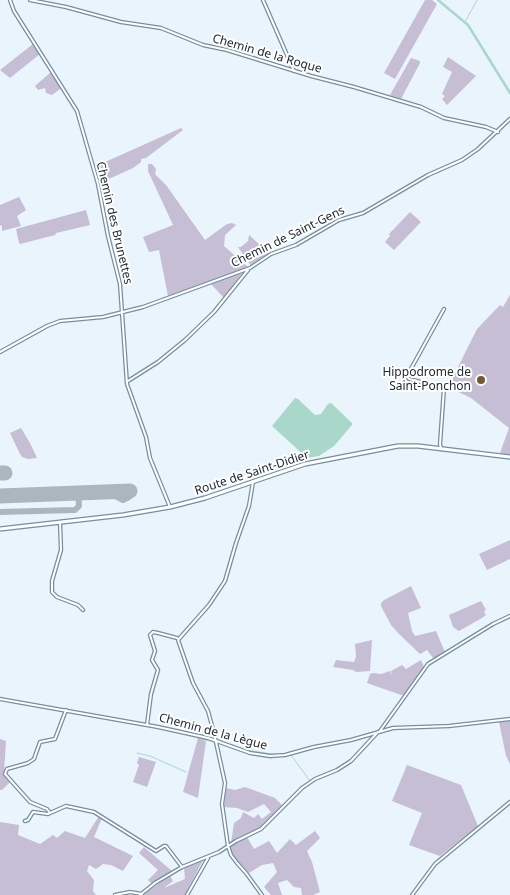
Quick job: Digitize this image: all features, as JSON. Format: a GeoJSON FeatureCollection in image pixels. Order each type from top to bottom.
{"type":"FeatureCollection","features":[{"type":"Feature","properties":{"kind":"main road","name":"Route de Saint-Didier"},"geometry":{"type":"LineString","coordinates":[[0,529],[169,508],[196,501],[305,464],[380,449],[404,446],[510,457]]}},
{"type":"Feature","properties":{"kind":"street","name":"Chemin des Brunettes"},"geometry":{"type":"LineString","coordinates":[[10,0],[14,11],[77,111],[98,184],[120,284],[128,381],[146,437],[150,458],[169,508]]}},
{"type":"Feature","properties":{"kind":"street","name":"Chemin de la Roque"},"geometry":{"type":"LineString","coordinates":[[30,0],[121,22],[161,28],[203,45],[227,50],[354,87],[421,107],[444,118],[486,127],[498,132]]}},
{"type":"Feature","properties":{"kind":"street"},"geometry":{"type":"LineString","coordinates":[[263,0],[294,71]]}},
{"type":"Feature","properties":{"kind":"street","name":"Chemin de Saint-Gens"},"geometry":{"type":"LineString","coordinates":[[0,352],[47,326],[60,321],[103,317],[143,307],[250,268],[270,254],[296,244],[339,220],[363,213],[428,175],[462,160],[498,132],[510,119]]}},
{"type":"Feature","properties":{"kind":"street"},"geometry":{"type":"LineString","coordinates":[[128,381],[158,362],[186,340],[214,312],[250,268]]}},
{"type":"Feature","properties":{"kind":"street"},"geometry":{"type":"LineString","coordinates":[[441,449],[444,388],[409,379],[407,376],[444,309]]}},
{"type":"Feature","properties":{"kind":"street"},"geometry":{"type":"LineString","coordinates":[[252,482],[249,506],[225,582],[209,605],[178,640],[192,683],[208,711],[225,783],[222,804],[228,846],[237,864],[246,872],[262,895]]}},
{"type":"Feature","properties":{"kind":"street"},"geometry":{"type":"LineString","coordinates":[[161,509],[166,501]]}},
{"type":"Feature","properties":{"kind":"street"},"geometry":{"type":"LineString","coordinates":[[60,522],[61,550],[52,581],[52,592],[57,597],[78,605],[83,610]]}},
{"type":"Feature","properties":{"kind":"street"},"geometry":{"type":"LineString","coordinates":[[115,895],[130,892],[141,894],[182,868],[208,857],[266,826],[296,793],[308,784],[351,762],[379,732],[428,664],[493,624],[510,616]]}},
{"type":"Feature","properties":{"kind":"street"},"geometry":{"type":"LineString","coordinates":[[147,725],[151,694],[158,670],[152,660],[155,651],[150,635],[153,632],[177,638]]}},
{"type":"Feature","properties":{"kind":"street","name":"Chemin de la Lègue"},"geometry":{"type":"LineString","coordinates":[[0,699],[147,725],[215,740],[250,753],[279,756],[393,728],[449,726],[510,718]]}},
{"type":"Feature","properties":{"kind":"street"},"geometry":{"type":"LineString","coordinates":[[50,813],[47,809],[27,800],[5,772],[7,769],[32,761],[36,757],[40,742],[56,739],[66,710]]}},
{"type":"Feature","properties":{"kind":"street"},"geometry":{"type":"LineString","coordinates":[[412,895],[435,864],[510,802]]}},
{"type":"Feature","properties":{"kind":"street"},"geometry":{"type":"LineString","coordinates":[[25,821],[28,820],[33,812],[48,814],[66,806],[94,812],[156,851],[166,846],[182,868]]}},
{"type":"Feature","properties":{"kind":"street"},"geometry":{"type":"LineString","coordinates":[[187,895],[208,857]]}},
{"type":"Feature","properties":{"kind":"shaded area"},"geometry":{"type":"Polygon","coordinates":[[[425,0],[432,0],[437,4],[395,79],[384,73],[425,0]]]}},
{"type":"Feature","properties":{"kind":"shaded area"},"geometry":{"type":"Polygon","coordinates":[[[33,44],[40,54],[10,78],[0,70],[33,44]]]}},
{"type":"Feature","properties":{"kind":"shaded area"},"geometry":{"type":"Polygon","coordinates":[[[448,57],[476,76],[447,105],[442,99],[445,96],[442,94],[452,72],[443,67],[448,57]]]}},
{"type":"Feature","properties":{"kind":"shaded area"},"geometry":{"type":"Polygon","coordinates":[[[411,58],[420,61],[420,63],[401,99],[390,95],[411,58]]]}},
{"type":"Feature","properties":{"kind":"shaded area"},"geometry":{"type":"Polygon","coordinates":[[[51,72],[60,84],[60,89],[52,95],[46,93],[45,88],[38,90],[35,86],[51,72]]]}},
{"type":"Feature","properties":{"kind":"shaded area"},"geometry":{"type":"Polygon","coordinates":[[[181,128],[183,130],[146,158],[141,159],[141,162],[133,168],[100,183],[94,167],[181,128]]]}},
{"type":"Feature","properties":{"kind":"shaded area"},"geometry":{"type":"Polygon","coordinates":[[[148,164],[152,164],[156,169],[155,174],[166,185],[205,240],[227,224],[232,223],[236,225],[225,235],[224,246],[248,267],[168,296],[159,250],[149,252],[143,237],[173,225],[148,171],[148,164]]]}},
{"type":"Feature","properties":{"kind":"shaded area"},"geometry":{"type":"Polygon","coordinates":[[[19,197],[26,210],[17,216],[21,226],[2,231],[2,226],[0,225],[0,205],[19,197]]]}},
{"type":"Feature","properties":{"kind":"shaded area"},"geometry":{"type":"Polygon","coordinates":[[[86,210],[90,225],[19,243],[16,229],[86,210]]]}},
{"type":"Feature","properties":{"kind":"shaded area"},"geometry":{"type":"Polygon","coordinates":[[[410,212],[421,222],[394,250],[385,242],[390,236],[389,234],[410,212]]]}},
{"type":"Feature","properties":{"kind":"shaded area"},"geometry":{"type":"Polygon","coordinates":[[[249,235],[270,254],[251,266],[238,247],[241,247],[248,241],[249,235]]]}},
{"type":"Feature","properties":{"kind":"shaded area"},"geometry":{"type":"Polygon","coordinates":[[[242,273],[224,298],[210,283],[228,277],[242,273]]]}},
{"type":"Feature","properties":{"kind":"shaded area","name":"Hippodrome de Saint-Ponchon"},"geometry":{"type":"Polygon","coordinates":[[[510,295],[510,455],[500,453],[509,428],[471,398],[448,387],[477,329],[500,305],[503,307],[510,295]]]}},
{"type":"Feature","properties":{"kind":"shaded area"},"geometry":{"type":"Polygon","coordinates":[[[295,398],[315,415],[321,414],[328,404],[331,403],[352,425],[334,446],[319,456],[307,458],[272,426],[295,398]]]}},
{"type":"Feature","properties":{"kind":"shaded area"},"geometry":{"type":"Polygon","coordinates":[[[21,428],[37,458],[28,459],[22,457],[19,452],[10,433],[21,428]]]}},
{"type":"Feature","properties":{"kind":"shaded area"},"geometry":{"type":"Polygon","coordinates":[[[510,540],[510,559],[487,570],[479,554],[510,540]]]}},
{"type":"Feature","properties":{"kind":"shaded area"},"geometry":{"type":"Polygon","coordinates":[[[411,586],[421,608],[408,613],[412,631],[415,636],[436,631],[445,652],[434,659],[427,650],[420,654],[398,633],[391,625],[381,606],[384,600],[411,586]]]}},
{"type":"Feature","properties":{"kind":"shaded area"},"geometry":{"type":"Polygon","coordinates":[[[481,601],[486,610],[484,611],[486,615],[459,631],[453,627],[449,615],[481,601]]]}},
{"type":"Feature","properties":{"kind":"shaded area"},"geometry":{"type":"Polygon","coordinates":[[[372,640],[370,671],[356,672],[333,667],[336,660],[354,662],[356,657],[355,644],[372,640]]]}},
{"type":"Feature","properties":{"kind":"shaded area"},"geometry":{"type":"Polygon","coordinates":[[[421,660],[424,667],[404,696],[367,683],[370,674],[381,674],[390,671],[392,676],[391,671],[402,665],[406,669],[421,660]]]}},
{"type":"Feature","properties":{"kind":"shaded area"},"geometry":{"type":"Polygon","coordinates":[[[510,720],[510,764],[506,756],[499,722],[510,720]]]}},
{"type":"Feature","properties":{"kind":"shaded area"},"geometry":{"type":"Polygon","coordinates":[[[198,738],[206,741],[198,798],[183,792],[198,738]]]}},
{"type":"Feature","properties":{"kind":"shaded area"},"geometry":{"type":"Polygon","coordinates":[[[0,739],[6,741],[4,773],[11,781],[2,790],[0,790],[0,739]]]}},
{"type":"Feature","properties":{"kind":"shaded area"},"geometry":{"type":"Polygon","coordinates":[[[139,757],[156,762],[147,787],[133,782],[139,765],[137,763],[139,757]]]}},
{"type":"Feature","properties":{"kind":"shaded area"},"geometry":{"type":"Polygon","coordinates":[[[407,765],[461,785],[478,826],[440,856],[409,845],[422,813],[392,801],[407,765]]]}},
{"type":"Feature","properties":{"kind":"shaded area"},"geometry":{"type":"Polygon","coordinates":[[[245,787],[275,798],[282,805],[281,809],[265,825],[231,843],[234,823],[241,818],[243,812],[254,818],[258,814],[262,819],[271,812],[264,804],[248,812],[237,808],[224,807],[226,788],[235,790],[245,787]]]}},
{"type":"Feature","properties":{"kind":"shaded area"},"geometry":{"type":"Polygon","coordinates":[[[99,816],[102,818],[94,837],[133,856],[123,871],[111,865],[103,864],[96,869],[89,865],[87,871],[94,880],[93,891],[96,895],[0,895],[0,822],[19,825],[18,835],[40,844],[53,835],[57,838],[65,831],[85,838],[99,816]]]}},
{"type":"Feature","properties":{"kind":"shaded area"},"geometry":{"type":"Polygon","coordinates":[[[315,831],[320,838],[307,851],[320,892],[313,895],[302,895],[301,888],[294,887],[287,880],[278,883],[282,895],[271,895],[264,887],[277,872],[273,863],[262,865],[249,873],[238,863],[230,849],[231,844],[247,837],[254,849],[269,841],[277,853],[290,839],[296,845],[315,831]]]}},
{"type":"Feature","properties":{"kind":"shaded area"},"geometry":{"type":"Polygon","coordinates":[[[144,847],[172,871],[152,884],[148,880],[158,870],[139,853],[144,847]]]}},
{"type":"Feature","properties":{"kind":"shaded area"},"geometry":{"type":"Polygon","coordinates":[[[203,860],[185,895],[142,895],[170,876],[173,881],[164,888],[185,879],[184,868],[203,860]]]}},
{"type":"Feature","properties":{"kind":"waterway"},"geometry":{"type":"LineString","coordinates":[[438,0],[468,25],[510,93]]}},
{"type":"Feature","properties":{"kind":"waterway"},"geometry":{"type":"LineString","coordinates":[[465,22],[477,0]]}},
{"type":"Feature","properties":{"kind":"waterway"},"geometry":{"type":"LineString","coordinates":[[198,738],[214,742]]}},
{"type":"Feature","properties":{"kind":"waterway"},"geometry":{"type":"LineString","coordinates":[[217,739],[246,750],[278,755]]}},
{"type":"Feature","properties":{"kind":"waterway"},"geometry":{"type":"LineString","coordinates":[[218,743],[258,756],[271,758],[291,755],[310,781]]}},
{"type":"Feature","properties":{"kind":"waterway"},"geometry":{"type":"LineString","coordinates":[[137,753],[150,756],[186,772]]}},
{"type":"Feature","properties":{"kind":"waterway"},"geometry":{"type":"LineString","coordinates":[[282,754],[290,753]]}},
{"type":"Feature","properties":{"kind":"taxiway"},"geometry":{"type":"LineString","coordinates":[[106,491],[123,500],[129,497],[128,491]]}},
{"type":"Feature","properties":{"kind":"taxiway"},"geometry":{"type":"LineString","coordinates":[[0,512],[75,510],[79,506],[78,493]]}},
{"type":"Feature","properties":{"kind":"runway"},"geometry":{"type":"LineString","coordinates":[[0,473],[5,473]]}},
{"type":"Feature","properties":{"kind":"runway"},"geometry":{"type":"LineString","coordinates":[[0,496],[130,491]]}},
{"type":"Feature","properties":{"kind":"place","name":"Hippodrome de Saint-Ponchon"},"geometry":{"type":"Point","coordinates":[481,380]}}]}
